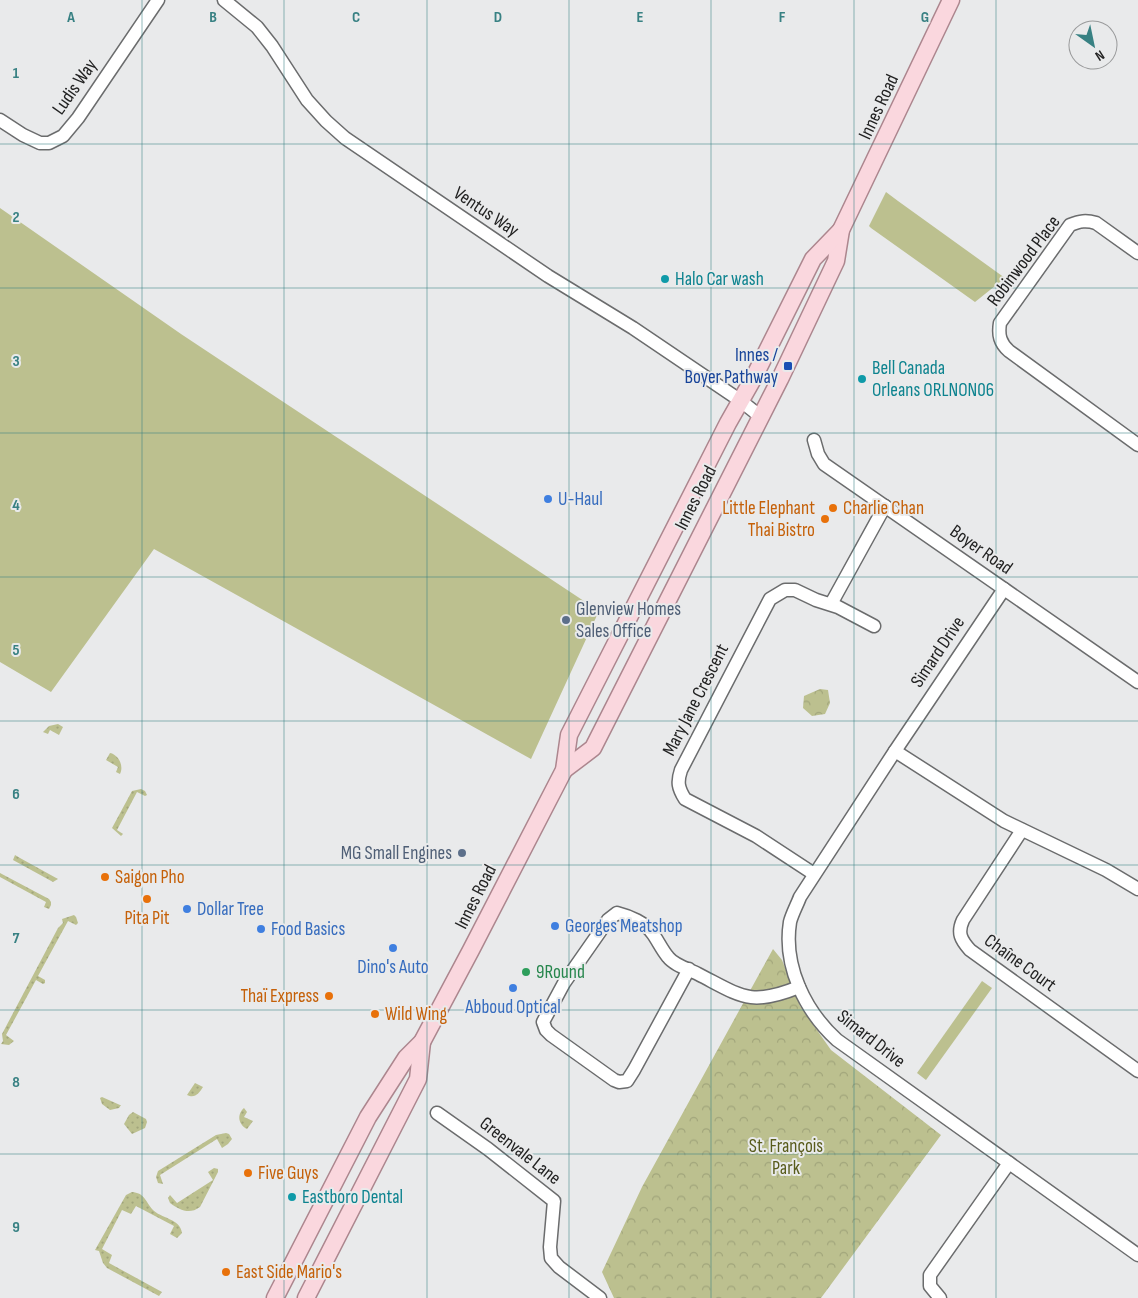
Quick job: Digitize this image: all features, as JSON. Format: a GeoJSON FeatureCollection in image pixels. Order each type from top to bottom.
{"type":"FeatureCollection","features":[{"type":"Feature","properties":{"kind":"main road","name":"Innes Road"},"geometry":{"type":"LineString","coordinates":[[564,770],[593,748],[761,417],[836,261],[841,230],[951,0]]}},
{"type":"Feature","properties":{"kind":"main road","name":"Innes Road"},"geometry":{"type":"LineString","coordinates":[[275,1298],[368,1117],[406,1058],[422,1042],[564,770],[569,735],[813,259],[841,230]]}},
{"type":"Feature","properties":{"kind":"main road","name":"Innes Road"},"geometry":{"type":"LineString","coordinates":[[306,1298],[418,1079],[422,1042]]}},
{"type":"Feature","properties":{"kind":"street","name":"Ludis Way"},"geometry":{"type":"LineString","coordinates":[[0,120],[22,135],[40,143],[49,143],[63,136],[78,118],[158,0]]}},
{"type":"Feature","properties":{"kind":"street","name":"Ventus Way"},"geometry":{"type":"LineString","coordinates":[[224,0],[257,27],[272,46],[307,100],[345,138],[536,268],[633,328],[741,401],[761,417]]}},
{"type":"Feature","properties":{"kind":"street","name":"Robinwood Place"},"geometry":{"type":"LineString","coordinates":[[1138,253],[1089,220],[1070,225],[1000,324],[999,331],[1003,346],[1009,351],[1138,445]]}},
{"type":"Feature","properties":{"kind":"street","name":"Boyer Road"},"geometry":{"type":"LineString","coordinates":[[814,440],[818,454],[824,464],[1138,682]]}},
{"type":"Feature","properties":{"kind":"street"},"geometry":{"type":"LineString","coordinates":[[831,604],[885,506]]}},
{"type":"Feature","properties":{"kind":"street","name":"Simard Drive"},"geometry":{"type":"LineString","coordinates":[[1004,589],[800,897],[790,922],[790,953],[799,987],[808,1006],[826,1030],[837,1040],[1138,1255]]}},
{"type":"Feature","properties":{"kind":"street","name":"Mary Jane Crescent"},"geometry":{"type":"LineString","coordinates":[[814,874],[756,836],[685,799],[679,789],[678,780],[770,599],[784,590],[795,590],[816,600],[831,604],[874,626]]}},
{"type":"Feature","properties":{"kind":"street"},"geometry":{"type":"LineString","coordinates":[[895,751],[1004,822],[1106,870],[1138,889]]}},
{"type":"Feature","properties":{"kind":"street","name":"Chaîne Court"},"geometry":{"type":"LineString","coordinates":[[1022,830],[963,920],[959,932],[962,941],[970,950],[1138,1070]]}},
{"type":"Feature","properties":{"kind":"street"},"geometry":{"type":"LineString","coordinates":[[689,969],[627,1080],[619,1082],[614,1080],[551,1035],[544,1026],[545,1017],[564,983],[608,920],[617,913],[627,915],[650,930],[668,958],[741,996],[758,999],[799,987]]}},
{"type":"Feature","properties":{"kind":"street","name":"Greenvale Lane"},"geometry":{"type":"LineString","coordinates":[[438,1113],[488,1149],[554,1201],[550,1246],[551,1258],[559,1267],[600,1298]]}},
{"type":"Feature","properties":{"kind":"street"},"geometry":{"type":"LineString","coordinates":[[940,1298],[930,1286],[930,1275],[1009,1163]]}},
{"type":"Feature","properties":{"kind":"green space"},"geometry":{"type":"Polygon","coordinates":[[[886,192],[1005,278],[975,302],[871,228],[869,226],[886,192]]]}},
{"type":"Feature","properties":{"kind":"green space"},"geometry":{"type":"Polygon","coordinates":[[[0,208],[181,334],[599,611],[531,759],[154,549],[51,692],[0,662],[0,208]]]}},
{"type":"Feature","properties":{"kind":"green space"},"geometry":{"type":"Polygon","coordinates":[[[820,689],[828,690],[830,703],[825,714],[812,716],[803,708],[804,696],[820,689]]]}},
{"type":"Feature","properties":{"kind":"green space"},"geometry":{"type":"Polygon","coordinates":[[[58,724],[63,727],[59,735],[50,730],[48,734],[43,732],[49,726],[58,724]]]}},
{"type":"Feature","properties":{"kind":"green space"},"geometry":{"type":"Polygon","coordinates":[[[110,753],[120,761],[120,774],[116,772],[118,767],[106,760],[110,753]]]}},
{"type":"Feature","properties":{"kind":"green space"},"geometry":{"type":"Polygon","coordinates":[[[141,789],[147,795],[145,796],[137,792],[117,830],[123,834],[121,836],[112,828],[132,791],[141,789]]]}},
{"type":"Feature","properties":{"kind":"green space"},"geometry":{"type":"Polygon","coordinates":[[[15,855],[58,879],[53,882],[13,860],[15,855]]]}},
{"type":"Feature","properties":{"kind":"green space"},"geometry":{"type":"Polygon","coordinates":[[[0,873],[49,899],[51,905],[49,909],[44,907],[46,902],[0,877],[0,873]]]}},
{"type":"Feature","properties":{"kind":"green space"},"geometry":{"type":"Polygon","coordinates":[[[74,915],[78,923],[76,925],[68,921],[38,976],[45,980],[45,983],[43,984],[36,980],[6,1035],[14,1041],[9,1045],[1,1044],[3,1041],[2,1034],[58,928],[63,923],[62,919],[74,915]]]}},
{"type":"Feature","properties":{"kind":"green space","name":"St. François Park"},"geometry":{"type":"Polygon","coordinates":[[[773,949],[782,960],[800,1006],[831,1050],[941,1135],[821,1298],[614,1298],[602,1272],[642,1187],[773,949]]]}},
{"type":"Feature","properties":{"kind":"green space"},"geometry":{"type":"Polygon","coordinates":[[[982,981],[992,988],[926,1080],[917,1073],[982,981]]]}},
{"type":"Feature","properties":{"kind":"green space"},"geometry":{"type":"Polygon","coordinates":[[[195,1083],[203,1087],[195,1096],[187,1095],[195,1083]]]}},
{"type":"Feature","properties":{"kind":"green space"},"geometry":{"type":"Polygon","coordinates":[[[102,1097],[121,1105],[119,1108],[110,1110],[102,1104],[100,1098],[102,1097]]]}},
{"type":"Feature","properties":{"kind":"green space"},"geometry":{"type":"Polygon","coordinates":[[[244,1108],[247,1112],[244,1117],[253,1121],[247,1129],[242,1125],[239,1117],[244,1108]]]}},
{"type":"Feature","properties":{"kind":"green space"},"geometry":{"type":"Polygon","coordinates":[[[133,1112],[146,1119],[147,1122],[145,1128],[132,1134],[124,1124],[133,1112]]]}},
{"type":"Feature","properties":{"kind":"green space"},"geometry":{"type":"Polygon","coordinates":[[[226,1133],[232,1139],[228,1144],[222,1148],[217,1139],[160,1175],[163,1184],[158,1183],[156,1177],[158,1171],[216,1135],[226,1133]]]}},
{"type":"Feature","properties":{"kind":"green space"},"geometry":{"type":"Polygon","coordinates":[[[214,1168],[218,1169],[218,1172],[200,1207],[192,1211],[185,1211],[170,1203],[168,1198],[170,1195],[177,1203],[213,1180],[208,1172],[214,1168]]]}},
{"type":"Feature","properties":{"kind":"green space"},"geometry":{"type":"Polygon","coordinates":[[[132,1192],[142,1195],[152,1209],[178,1224],[182,1233],[177,1238],[170,1234],[174,1226],[136,1206],[131,1214],[122,1210],[102,1249],[112,1255],[109,1263],[162,1292],[159,1296],[107,1268],[99,1251],[95,1250],[126,1195],[132,1192]]]}},
{"type":"Feature","properties":{"kind":"place","name":"Halo Car wash"},"geometry":{"type":"Point","coordinates":[665,279]}},
{"type":"Feature","properties":{"kind":"place","name":"Innes / Boyer Pathway"},"geometry":{"type":"Point","coordinates":[788,366]}},
{"type":"Feature","properties":{"kind":"place","name":"Bell Canada Orleans ORLNON06"},"geometry":{"type":"Point","coordinates":[862,379]}},
{"type":"Feature","properties":{"kind":"place","name":"U-Haul"},"geometry":{"type":"Point","coordinates":[548,499]}},
{"type":"Feature","properties":{"kind":"place","name":"Charlie Chan"},"geometry":{"type":"Point","coordinates":[833,508]}},
{"type":"Feature","properties":{"kind":"place","name":"Little Elephant Thai Bistro"},"geometry":{"type":"Point","coordinates":[825,519]}},
{"type":"Feature","properties":{"kind":"place","name":"Glenview Homes Sales Office"},"geometry":{"type":"Point","coordinates":[566,620]}},
{"type":"Feature","properties":{"kind":"place","name":"MG Small Engines"},"geometry":{"type":"Point","coordinates":[462,853]}},
{"type":"Feature","properties":{"kind":"place","name":"Saigon Pho"},"geometry":{"type":"Point","coordinates":[105,877]}},
{"type":"Feature","properties":{"kind":"place","name":"Pita Pit"},"geometry":{"type":"Point","coordinates":[147,899]}},
{"type":"Feature","properties":{"kind":"place","name":"Dollar Tree"},"geometry":{"type":"Point","coordinates":[187,909]}},
{"type":"Feature","properties":{"kind":"place","name":"Georges Meatshop"},"geometry":{"type":"Point","coordinates":[555,926]}},
{"type":"Feature","properties":{"kind":"place","name":"Food Basics"},"geometry":{"type":"Point","coordinates":[261,929]}},
{"type":"Feature","properties":{"kind":"place","name":"Dino's Auto"},"geometry":{"type":"Point","coordinates":[393,948]}},
{"type":"Feature","properties":{"kind":"place","name":"9Round"},"geometry":{"type":"Point","coordinates":[526,972]}},
{"type":"Feature","properties":{"kind":"place","name":"Abboud Optical"},"geometry":{"type":"Point","coordinates":[513,988]}},
{"type":"Feature","properties":{"kind":"place","name":"Thaï Express"},"geometry":{"type":"Point","coordinates":[329,996]}},
{"type":"Feature","properties":{"kind":"place","name":"Wild Wing"},"geometry":{"type":"Point","coordinates":[375,1014]}},
{"type":"Feature","properties":{"kind":"place","name":"Five Guys"},"geometry":{"type":"Point","coordinates":[248,1173]}},
{"type":"Feature","properties":{"kind":"place","name":"Eastboro Dental"},"geometry":{"type":"Point","coordinates":[292,1197]}},
{"type":"Feature","properties":{"kind":"place","name":"East Side Mario's"},"geometry":{"type":"Point","coordinates":[226,1272]}}]}
